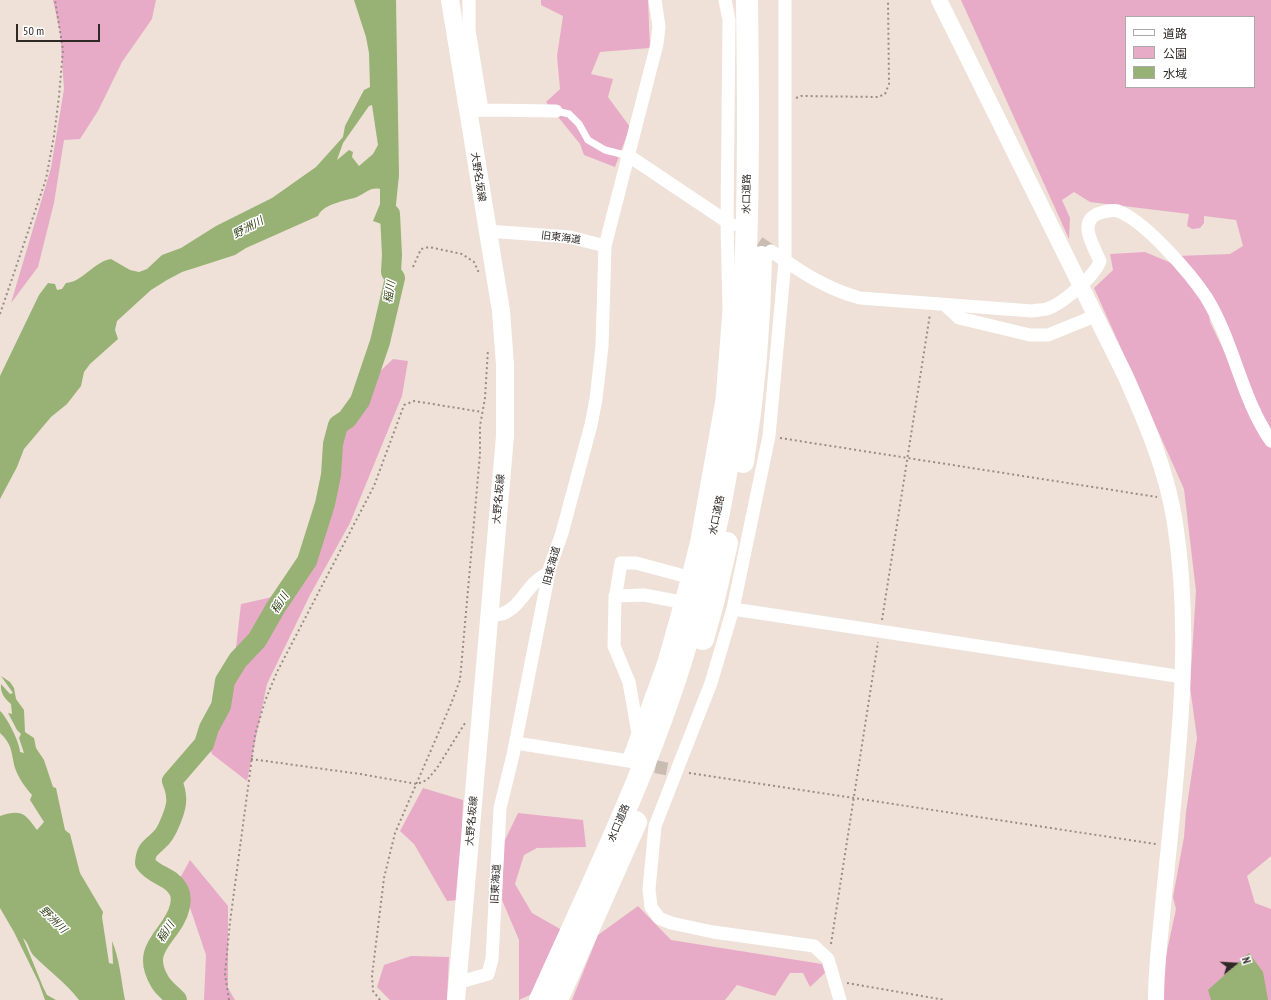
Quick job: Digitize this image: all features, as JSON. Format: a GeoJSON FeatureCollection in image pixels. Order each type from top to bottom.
{"type":"FeatureCollection","features":[{"type":"Feature","properties":{"kind":"highway","name":"水口道路"},"geometry":{"type":"LineString","coordinates":[[540,1000],[618,826],[647,757],[673,687],[692,625],[717,517],[731,444],[739,371],[746,269],[747,0]]}},
{"type":"Feature","properties":{"kind":"highway","name":"水口道路"},"geometry":{"type":"LineString","coordinates":[[557,1000],[614,874],[669,742],[701,647],[725,552],[749,426],[755,377],[760,302],[763,177],[762,0]]}},
{"type":"Feature","properties":{"kind":"main road","name":"大野名坂線"},"geometry":{"type":"LineString","coordinates":[[450,0],[475,111],[487,231],[501,311],[505,365],[505,436],[456,991]]}},
{"type":"Feature","properties":{"kind":"street"},"geometry":{"type":"LineString","coordinates":[[469,0],[469,30],[475,111],[556,111]]}},
{"type":"Feature","properties":{"kind":"street"},"geometry":{"type":"LineString","coordinates":[[606,246],[657,44],[659,27],[655,0]]}},
{"type":"Feature","properties":{"kind":"street"},"geometry":{"type":"LineString","coordinates":[[516,743],[554,751],[632,762],[638,734],[664,662],[681,602],[697,540],[722,400],[729,310],[732,225],[729,20],[725,0]]}},
{"type":"Feature","properties":{"kind":"street"},"geometry":{"type":"LineString","coordinates":[[785,0],[785,260],[769,436],[732,609],[711,683],[672,770],[655,826],[649,889],[651,907],[659,918],[671,923],[713,932],[814,946],[828,959],[840,1000]]}},
{"type":"Feature","properties":{"kind":"street"},"geometry":{"type":"LineString","coordinates":[[939,0],[1145,420],[1165,474],[1175,521],[1182,579],[1184,634],[1181,709],[1156,1000]]}},
{"type":"Feature","properties":{"kind":"street"},"geometry":{"type":"LineString","coordinates":[[629,156],[732,225]]}},
{"type":"Feature","properties":{"kind":"street"},"geometry":{"type":"LineString","coordinates":[[771,251],[837,292],[860,298],[1032,311],[1048,309],[1091,277],[1098,269],[1100,262],[1088,230],[1088,223],[1090,218],[1110,210],[1117,211],[1144,228],[1184,270],[1206,297],[1237,365],[1259,422],[1271,441]]}},
{"type":"Feature","properties":{"kind":"street","name":"旧東海道"},"geometry":{"type":"LineString","coordinates":[[456,991],[488,974],[492,959],[500,808],[516,743],[549,573],[584,452],[596,399],[602,346],[606,246],[570,237],[487,231]]}},
{"type":"Feature","properties":{"kind":"street"},"geometry":{"type":"LineString","coordinates":[[945,305],[959,318],[1030,334],[1048,336],[1095,316]]}},
{"type":"Feature","properties":{"kind":"street"},"geometry":{"type":"LineString","coordinates":[[638,734],[629,682],[614,646],[615,596],[621,562],[636,563],[688,577]]}},
{"type":"Feature","properties":{"kind":"street"},"geometry":{"type":"LineString","coordinates":[[489,616],[502,614],[514,606],[539,577],[549,573]]}},
{"type":"Feature","properties":{"kind":"street"},"geometry":{"type":"LineString","coordinates":[[615,596],[644,595],[681,602]]}},
{"type":"Feature","properties":{"kind":"street"},"geometry":{"type":"LineString","coordinates":[[732,609],[1183,677]]}},
{"type":"Feature","properties":{"kind":"lane"},"geometry":{"type":"LineString","coordinates":[[556,111],[569,114],[579,124],[588,140],[605,150],[629,156]]}},
{"type":"Feature","properties":{"kind":"path"},"geometry":{"type":"LineString","coordinates":[[0,314],[46,179],[54,136],[63,50],[55,0]]}},
{"type":"Feature","properties":{"kind":"path"},"geometry":{"type":"LineString","coordinates":[[785,101],[801,96],[878,96],[885,94],[889,84],[888,0]]}},
{"type":"Feature","properties":{"kind":"path"},"geometry":{"type":"LineString","coordinates":[[413,267],[420,249],[429,247],[462,254],[474,262],[479,273]]}},
{"type":"Feature","properties":{"kind":"path"},"geometry":{"type":"LineString","coordinates":[[828,959],[931,303]]}},
{"type":"Feature","properties":{"kind":"path"},"geometry":{"type":"LineString","coordinates":[[380,1000],[373,990],[372,976],[384,878],[395,833],[460,680],[480,454],[480,426],[485,398],[488,348]]}},
{"type":"Feature","properties":{"kind":"path"},"geometry":{"type":"LineString","coordinates":[[229,1000],[226,966],[234,880],[255,735],[265,702],[278,672],[374,486],[404,405],[414,401],[482,412]]}},
{"type":"Feature","properties":{"kind":"path"},"geometry":{"type":"LineString","coordinates":[[769,436],[1160,498]]}},
{"type":"Feature","properties":{"kind":"path"},"geometry":{"type":"LineString","coordinates":[[251,759],[360,774],[417,784],[427,780],[437,768],[466,723]]}},
{"type":"Feature","properties":{"kind":"path"},"geometry":{"type":"LineString","coordinates":[[672,770],[1156,844]]}},
{"type":"Feature","properties":{"kind":"path"},"geometry":{"type":"LineString","coordinates":[[834,979],[854,986],[945,1000]]}},
{"type":"Feature","properties":{"kind":"green space"},"geometry":{"type":"Polygon","coordinates":[[[53,0],[156,0],[152,19],[122,62],[98,111],[80,139],[64,140],[54,203],[38,267],[11,303],[51,168],[64,89],[60,32],[53,0]]]}},
{"type":"Feature","properties":{"kind":"green space"},"geometry":{"type":"Polygon","coordinates":[[[541,0],[648,0],[650,48],[600,52],[591,74],[613,79],[608,97],[630,127],[615,167],[584,155],[580,144],[546,102],[560,89],[557,56],[563,16],[541,5],[541,0]]]}},
{"type":"Feature","properties":{"kind":"green space"},"geometry":{"type":"Polygon","coordinates":[[[961,0],[1271,0],[1271,856],[1247,876],[1255,903],[1271,909],[1271,1000],[1162,1000],[1165,960],[1176,909],[1173,897],[1184,837],[1186,812],[1197,738],[1190,687],[1196,591],[1184,489],[1094,288],[1113,270],[1110,254],[1145,252],[1176,265],[1208,305],[1210,322],[1225,353],[1244,378],[1227,327],[1216,306],[1177,256],[1230,254],[1243,246],[1236,220],[1204,216],[1204,223],[1200,228],[1192,229],[1187,226],[1189,214],[1090,202],[1074,192],[1062,200],[1070,218],[1069,239],[961,0]]]}},
{"type":"Feature","properties":{"kind":"green space"},"geometry":{"type":"Polygon","coordinates":[[[393,359],[408,361],[402,396],[350,523],[310,595],[267,684],[247,781],[212,754],[203,725],[232,682],[241,604],[268,598],[293,589],[319,536],[342,432],[375,376],[393,359]]]}},
{"type":"Feature","properties":{"kind":"green space"},"geometry":{"type":"Polygon","coordinates":[[[423,788],[463,800],[459,900],[447,901],[414,844],[400,831],[423,788]]]}},
{"type":"Feature","properties":{"kind":"green space"},"geometry":{"type":"Polygon","coordinates":[[[518,813],[583,820],[586,847],[537,848],[524,855],[515,884],[532,913],[562,930],[532,994],[519,1000],[519,940],[502,900],[504,842],[518,813]]]}},
{"type":"Feature","properties":{"kind":"green space"},"geometry":{"type":"Polygon","coordinates":[[[190,860],[228,906],[228,988],[235,1000],[204,1000],[206,955],[180,878],[190,860]]]}},
{"type":"Feature","properties":{"kind":"green space"},"geometry":{"type":"Polygon","coordinates":[[[638,906],[671,940],[822,964],[825,973],[810,987],[803,973],[790,973],[775,996],[737,985],[725,1000],[572,1000],[598,935],[638,906]]]}},
{"type":"Feature","properties":{"kind":"green space"},"geometry":{"type":"Polygon","coordinates":[[[411,956],[449,957],[447,1000],[390,1000],[377,987],[384,965],[411,956]]]}},
{"type":"Feature","properties":{"kind":"water","name":"野洲川"},"geometry":{"type":"Polygon","coordinates":[[[354,0],[396,0],[399,175],[392,244],[384,225],[373,221],[380,204],[380,189],[373,189],[357,197],[330,205],[318,216],[246,248],[235,255],[182,272],[151,290],[117,321],[115,330],[118,339],[90,364],[84,372],[81,386],[67,404],[51,417],[24,449],[17,467],[0,499],[0,376],[39,295],[48,283],[55,284],[57,290],[62,289],[66,283],[78,279],[99,264],[111,259],[130,270],[139,272],[147,269],[162,255],[181,248],[216,226],[272,198],[316,167],[343,137],[345,126],[364,90],[370,87],[369,53],[366,37],[354,0]],[[372,105],[369,106],[343,143],[337,160],[349,150],[353,152],[352,157],[359,166],[373,154],[378,145],[372,105]]]}},
{"type":"Feature","properties":{"kind":"water","name":"野洲川"},"geometry":{"type":"Polygon","coordinates":[[[1,676],[10,682],[14,688],[16,699],[24,710],[25,732],[34,738],[36,748],[44,760],[53,787],[56,788],[65,830],[70,834],[80,873],[103,912],[102,917],[109,963],[113,964],[112,941],[115,948],[125,1000],[79,1000],[34,956],[27,942],[23,938],[47,995],[56,1000],[45,1000],[39,983],[14,932],[0,908],[0,816],[13,813],[22,814],[26,816],[37,830],[44,822],[30,800],[32,795],[22,783],[15,768],[9,745],[0,733],[0,711],[13,730],[20,752],[24,753],[19,738],[21,734],[17,730],[8,713],[12,714],[11,704],[3,696],[1,684],[10,694],[13,693],[1,676]]]}},
{"type":"Feature","properties":{"kind":"water"},"geometry":{"type":"Polygon","coordinates":[[[1249,953],[1263,972],[1268,1000],[1211,1000],[1208,990],[1249,953]]]}},
{"type":"Feature","properties":{"kind":"waterway","name":"稲川"},"geometry":{"type":"LineString","coordinates":[[177,1000],[160,982],[154,970],[153,959],[155,950],[177,916],[181,898],[179,891],[172,882],[149,868],[145,863],[146,855],[162,837],[174,813],[176,801],[172,781],[204,744],[209,728],[221,706],[225,681],[238,660],[257,640],[276,607],[307,561],[325,504],[331,475],[333,444],[338,425],[347,419],[360,401],[380,342],[395,278],[391,272],[392,255],[390,214]]}},
{"type":"Feature","properties":{"kind":"tunnel"},"geometry":{"type":"LineString","coordinates":[[743,232],[771,251]]}},
{"type":"Feature","properties":{"kind":"tunnel"},"geometry":{"type":"LineString","coordinates":[[637,763],[667,769]]}}]}
